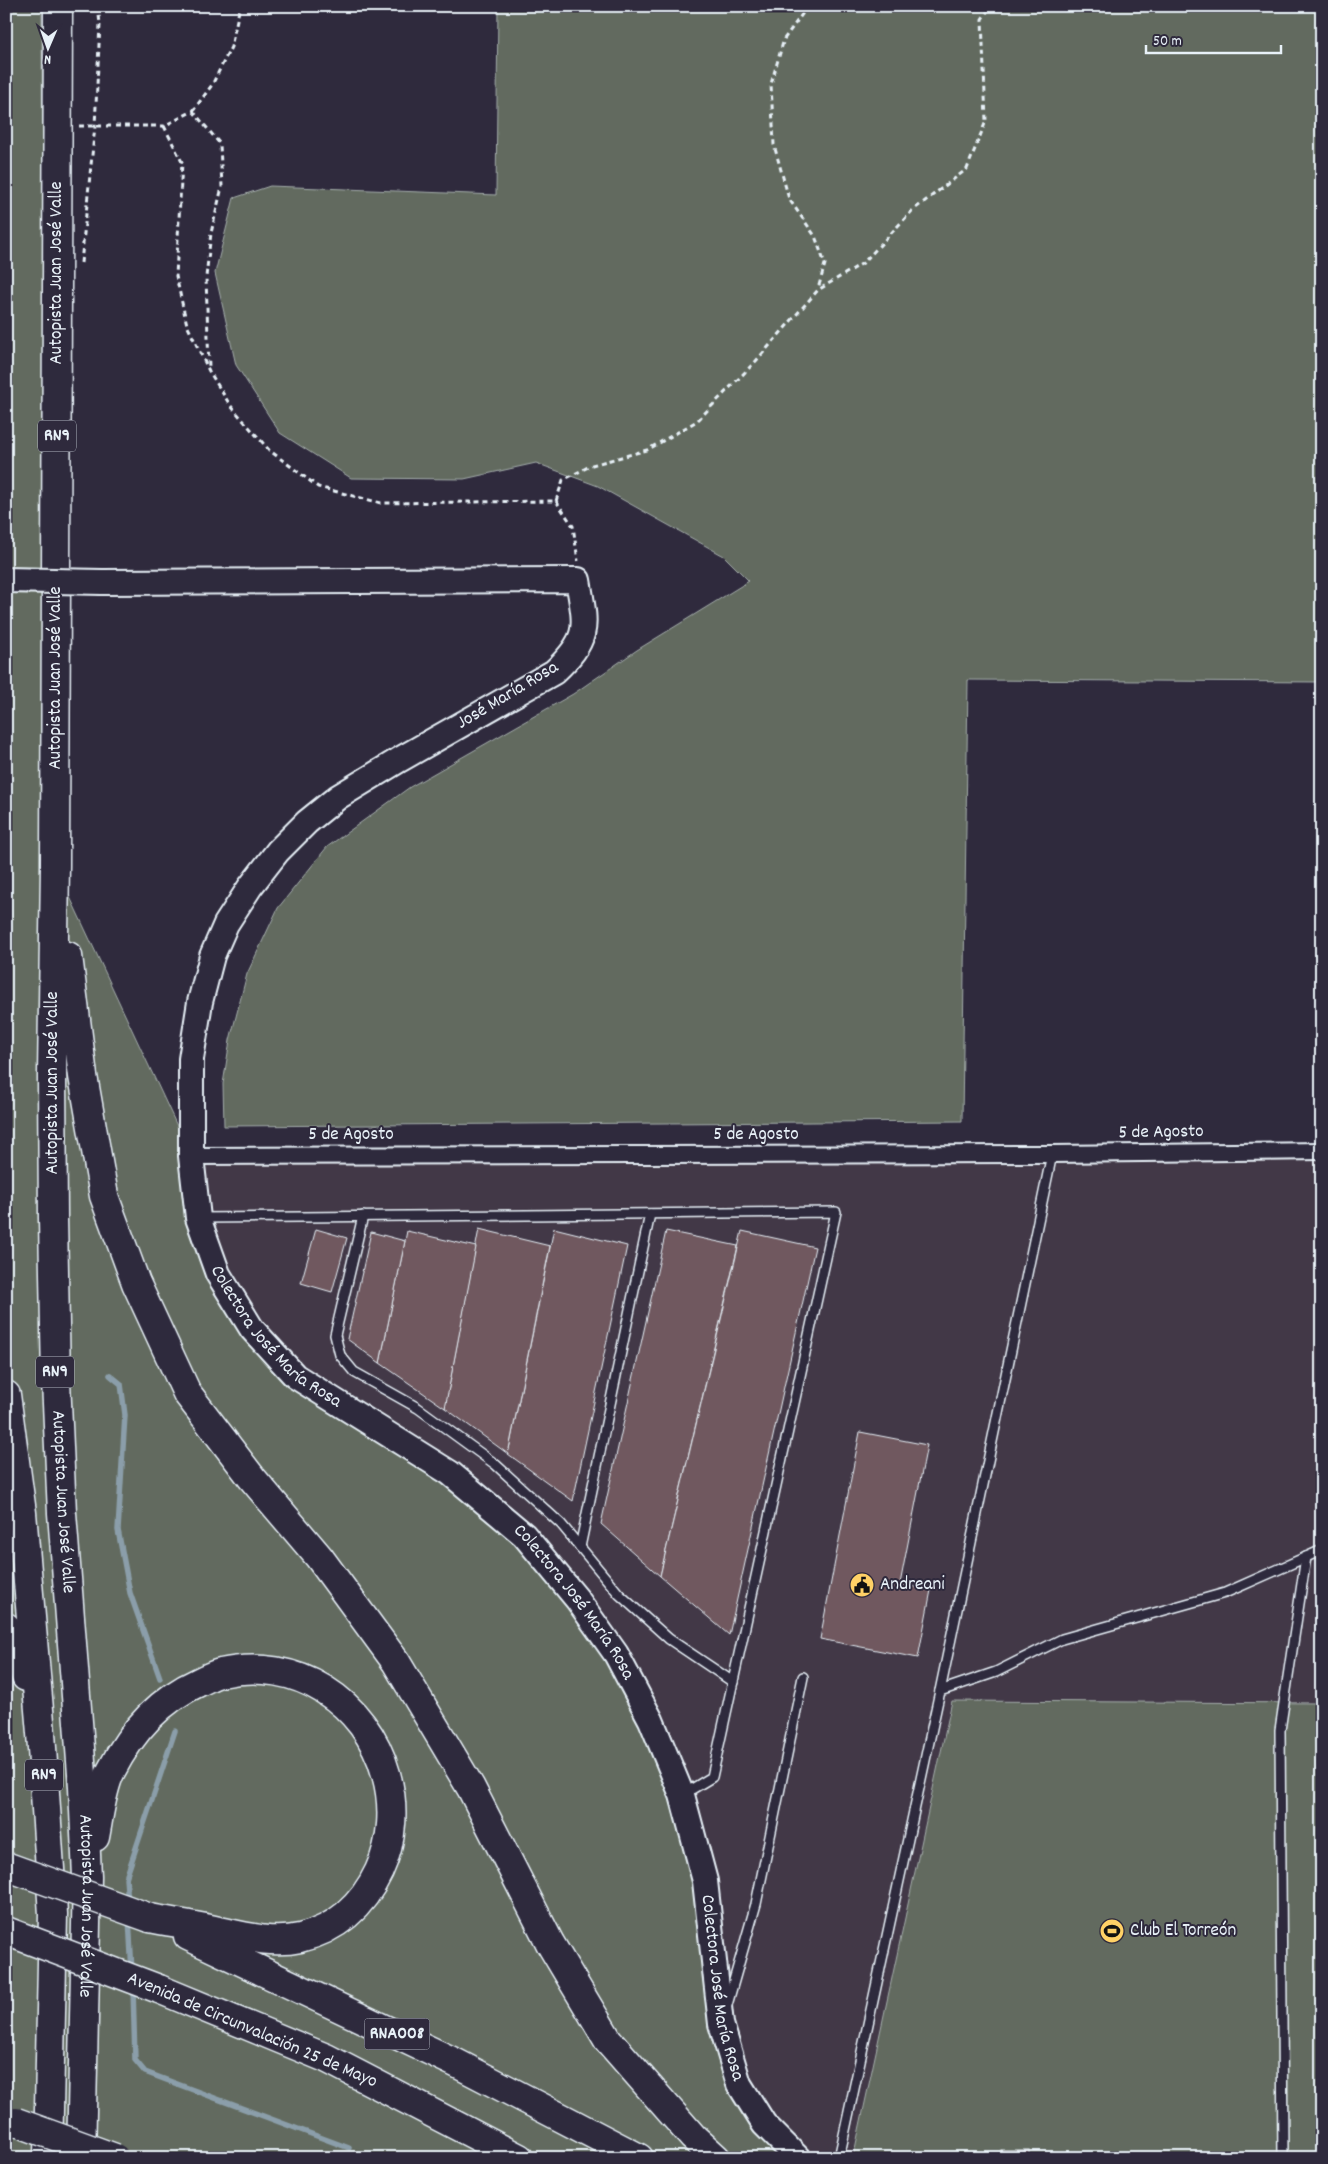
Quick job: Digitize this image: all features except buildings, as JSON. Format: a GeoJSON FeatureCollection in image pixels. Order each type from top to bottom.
{"type":"FeatureCollection","features":[{"type":"Feature","properties":{"kind":"highway","name":"Autopista Juan José Valle"},"geometry":{"type":"LineString","coordinates":[[58,6],[56,865],[52,1086],[56,1381],[62,1513],[84,1787],[87,1877],[81,2158]]}},
{"type":"Feature","properties":{"kind":"highway"},"geometry":{"type":"LineString","coordinates":[[56,865],[83,1076],[104,1196],[136,1283],[188,1393],[252,1478],[319,1557],[396,1662],[471,1788],[550,1943],[608,2040],[693,2137],[716,2158]]}},
{"type":"Feature","properties":{"kind":"highway","name":"Autopista Juan José Valle"},"geometry":{"type":"LineString","coordinates":[[6,1395],[22,1513],[41,1733],[53,1914],[48,2158]]}},
{"type":"Feature","properties":{"kind":"highway"},"geometry":{"type":"LineString","coordinates":[[6,1627],[13,1640],[27,1678],[41,1733]]}},
{"type":"Feature","properties":{"kind":"highway"},"geometry":{"type":"LineString","coordinates":[[87,1877],[110,1773],[129,1741],[153,1711],[182,1690],[220,1673],[265,1669],[304,1678],[338,1698],[365,1726],[381,1757],[391,1792],[392,1825],[382,1864],[372,1885],[354,1909],[329,1928],[299,1938],[260,1940],[150,1918]]}},
{"type":"Feature","properties":{"kind":"highway","name":"RNA008"},"geometry":{"type":"LineString","coordinates":[[7,1867],[150,1918],[302,1988],[456,2063],[639,2158]]}},
{"type":"Feature","properties":{"kind":"highway","name":"Avenida de Circunvalación 25 de Mayo"},"geometry":{"type":"LineString","coordinates":[[6,1931],[159,1989],[326,2058],[519,2158]]}},
{"type":"Feature","properties":{"kind":"highway"},"geometry":{"type":"LineString","coordinates":[[9,2119],[115,2158]]}},
{"type":"Feature","properties":{"kind":"main road"},"geometry":{"type":"LineString","coordinates":[[6,580],[102,582],[578,580]]}},
{"type":"Feature","properties":{"kind":"main road","name":"José María Rosa"},"geometry":{"type":"LineString","coordinates":[[191,1156],[191,1059],[200,1002],[212,956],[226,924],[250,887],[284,845],[307,822],[338,797],[554,672],[572,655],[580,641],[584,626],[578,580]]}},
{"type":"Feature","properties":{"kind":"main road","name":"Colectora José María Rosa"},"geometry":{"type":"LineString","coordinates":[[191,1156],[198,1218],[218,1274],[252,1330],[295,1376],[450,1473],[524,1535],[577,1599],[616,1654],[651,1720],[682,1795],[705,1881],[721,2024],[739,2084],[764,2124],[798,2158]]}},
{"type":"Feature","properties":{"kind":"street","name":"5 de Agosto"},"geometry":{"type":"LineString","coordinates":[[191,1156],[1052,1154],[1322,1151]]}},
{"type":"Feature","properties":{"kind":"lane"},"geometry":{"type":"LineString","coordinates":[[839,2158],[940,1692],[1052,1154]]}},
{"type":"Feature","properties":{"kind":"lane"},"geometry":{"type":"LineString","coordinates":[[198,1218],[836,1212],[712,1777],[682,1795]]}},
{"type":"Feature","properties":{"kind":"lane"},"geometry":{"type":"LineString","coordinates":[[580,1547],[650,1214]]}},
{"type":"Feature","properties":{"kind":"lane"},"geometry":{"type":"LineString","coordinates":[[363,1216],[335,1335],[340,1355],[354,1372],[418,1408],[496,1464],[561,1524],[620,1594],[668,1639],[733,1682]]}},
{"type":"Feature","properties":{"kind":"lane"},"geometry":{"type":"LineString","coordinates":[[940,1692],[996,1672],[1062,1640],[1225,1592],[1322,1550]]}},
{"type":"Feature","properties":{"kind":"lane"},"geometry":{"type":"LineString","coordinates":[[1283,2158],[1280,1730],[1306,1556]]}},
{"type":"Feature","properties":{"kind":"lane"},"geometry":{"type":"LineString","coordinates":[[721,2024],[756,1904],[803,1677]]}},
{"type":"Feature","properties":{"kind":"path"},"geometry":{"type":"LineString","coordinates":[[81,269],[95,126],[100,24],[98,6]]}},
{"type":"Feature","properties":{"kind":"path"},"geometry":{"type":"LineString","coordinates":[[58,126],[164,126],[193,111],[212,85],[231,47],[240,6]]}},
{"type":"Feature","properties":{"kind":"path"},"geometry":{"type":"LineString","coordinates":[[808,6],[784,39],[771,84],[774,145],[789,199],[815,236],[825,264],[818,290]]}},
{"type":"Feature","properties":{"kind":"path"},"geometry":{"type":"LineString","coordinates":[[556,501],[563,480],[592,465],[647,450],[697,421],[756,361],[818,290],[862,262],[912,211],[967,169],[986,121],[982,19],[991,6]]}},
{"type":"Feature","properties":{"kind":"path"},"geometry":{"type":"LineString","coordinates":[[193,111],[220,144],[222,187],[211,233],[206,277],[209,371]]}},
{"type":"Feature","properties":{"kind":"path"},"geometry":{"type":"LineString","coordinates":[[164,126],[182,162],[176,276],[187,325],[209,371],[230,405],[269,450],[318,487],[381,503],[556,501]]}},
{"type":"Feature","properties":{"kind":"path"},"geometry":{"type":"LineString","coordinates":[[556,501],[573,526],[579,563],[578,580]]}},
{"type":"Feature","properties":{"kind":"shaded area"},"geometry":{"type":"Polygon","coordinates":[[[1322,1151],[1322,2158],[798,2158],[295,1376],[218,1274],[191,1156],[1322,1151]]]}},
{"type":"Feature","properties":{"kind":"green space"},"geometry":{"type":"Polygon","coordinates":[[[6,6],[42,6],[45,860],[55,865],[191,1156],[218,1274],[295,1376],[450,1473],[577,1599],[682,1795],[739,2083],[798,2158],[6,2158],[6,6]]]}},
{"type":"Feature","properties":{"kind":"green space"},"geometry":{"type":"Polygon","coordinates":[[[498,6],[1322,6],[1322,682],[968,680],[962,1121],[224,1126],[223,1084],[230,1040],[247,974],[278,908],[327,847],[410,787],[573,694],[637,650],[749,581],[724,556],[598,486],[536,463],[464,479],[351,478],[280,433],[236,365],[215,273],[234,198],[270,186],[496,195],[498,6]]]}},
{"type":"Feature","properties":{"kind":"green space","name":"Club El Torreón"},"geometry":{"type":"Polygon","coordinates":[[[952,1701],[1322,1703],[1322,2158],[853,2158],[952,1701]]]}},
{"type":"Feature","properties":{"kind":"waterway"},"geometry":{"type":"LineString","coordinates":[[110,1375],[121,1384],[125,1415],[118,1530],[130,1593],[160,1678]]}},
{"type":"Feature","properties":{"kind":"waterway"},"geometry":{"type":"LineString","coordinates":[[128,1902],[126,1878],[175,1731]]}},
{"type":"Feature","properties":{"kind":"waterway"},"geometry":{"type":"LineString","coordinates":[[129,1918],[132,1972]]}},
{"type":"Feature","properties":{"kind":"waterway"},"geometry":{"type":"LineString","coordinates":[[133,1988],[135,2060],[145,2072],[349,2148]]}},
{"type":"Feature","properties":{"kind":"place","name":"Andreani"},"geometry":{"type":"Point","coordinates":[862,1585]}},
{"type":"Feature","properties":{"kind":"place","name":"Club El Torreón"},"geometry":{"type":"Point","coordinates":[1112,1931]}}]}
